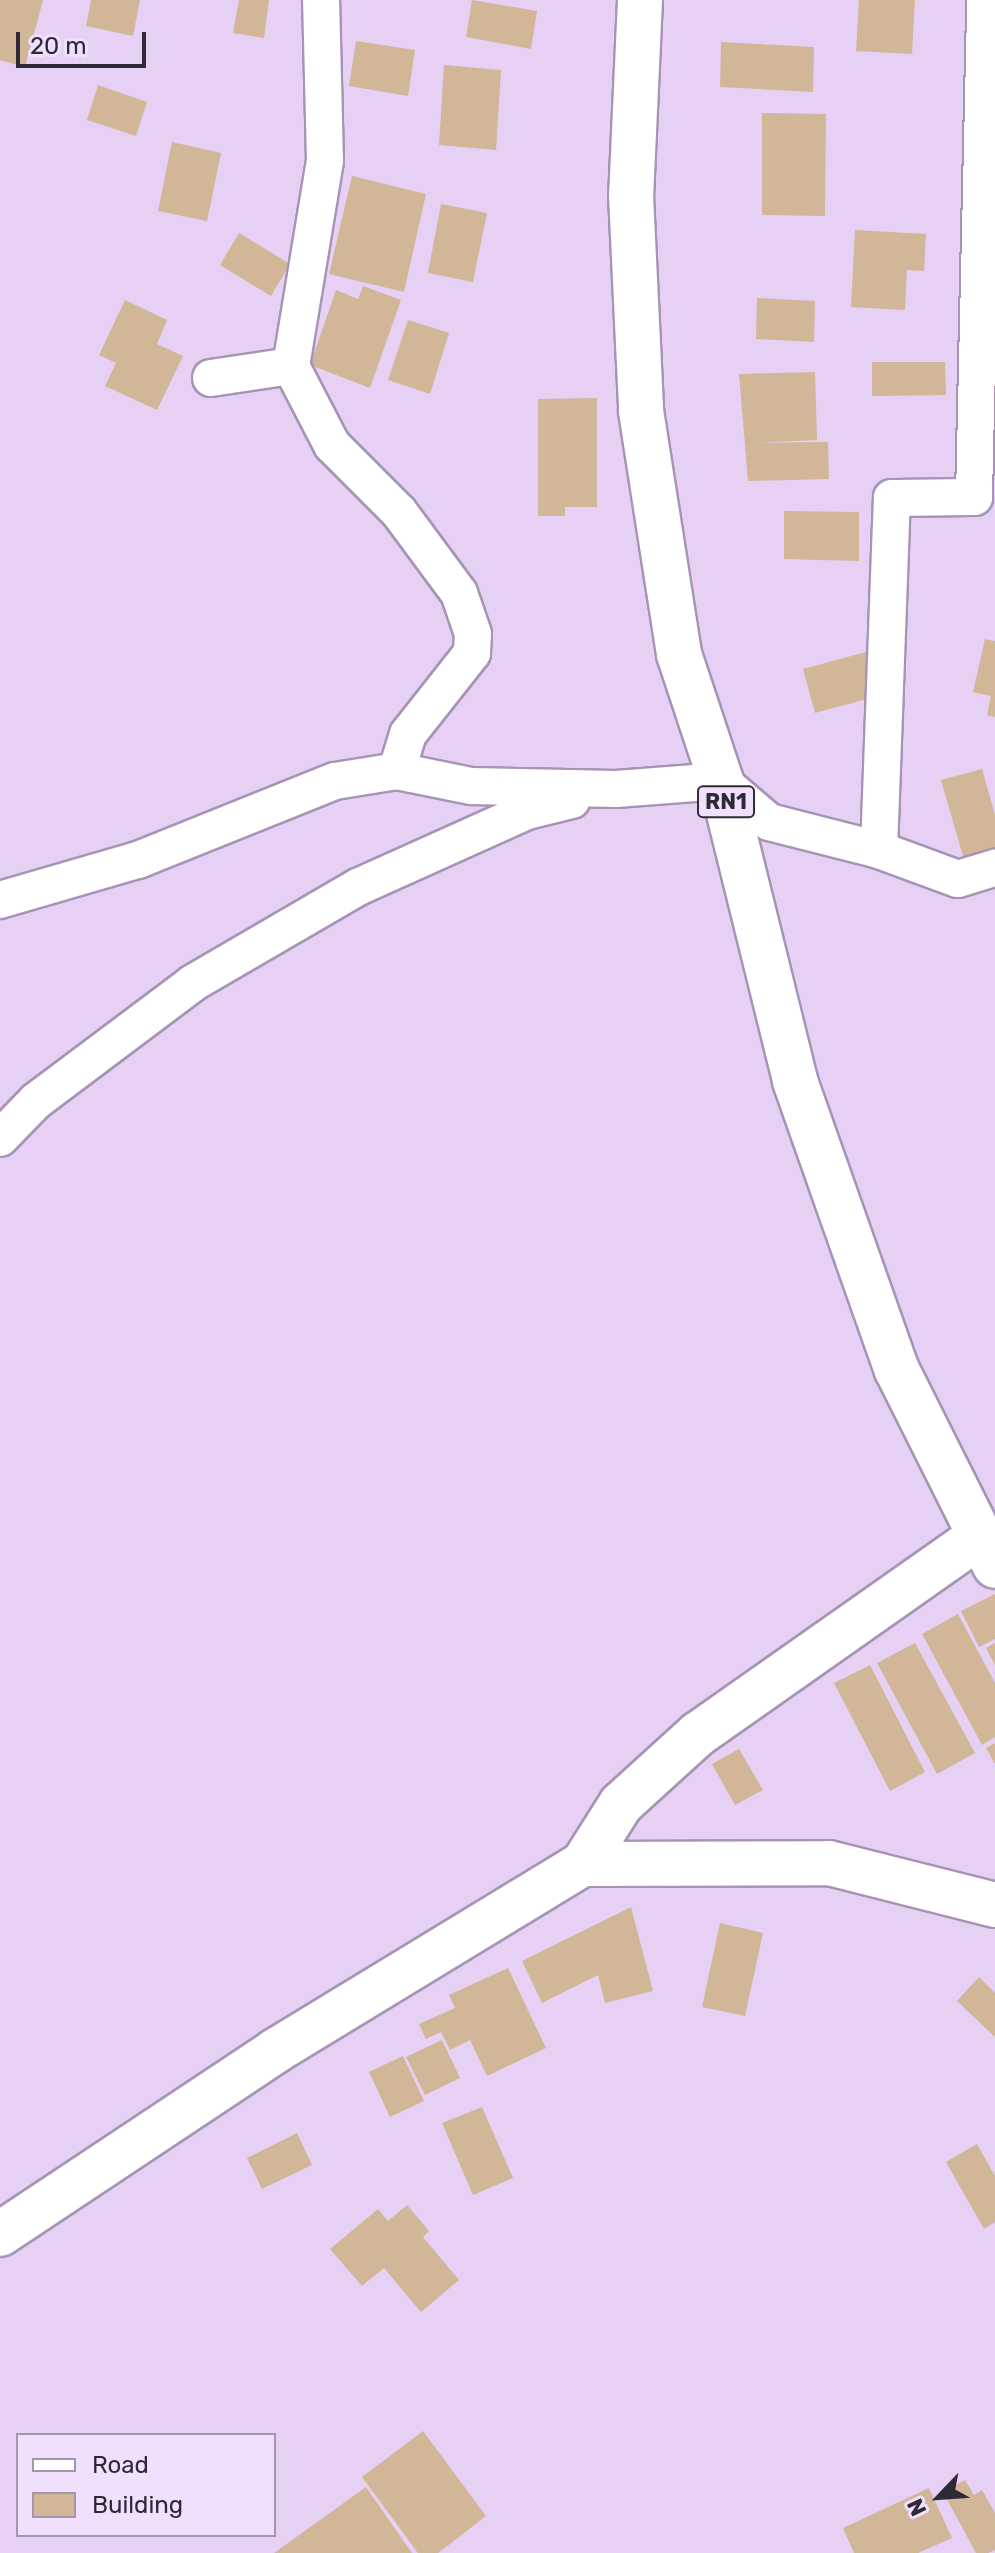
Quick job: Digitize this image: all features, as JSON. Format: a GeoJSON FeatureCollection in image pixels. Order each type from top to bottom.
{"type":"FeatureCollection","features":[{"type":"Feature","properties":{"kind":"main road","name":"RN1"},"geometry":{"type":"LineString","coordinates":[[640,0],[631,195],[641,411],[679,654],[721,781],[795,1081],[897,1370],[987,1551]]}},
{"type":"Feature","properties":{"kind":"main road"},"geometry":{"type":"LineString","coordinates":[[0,2234],[275,2051],[583,1864],[621,1804],[698,1734],[987,1551]]}},
{"type":"Feature","properties":{"kind":"main road"},"geometry":{"type":"LineString","coordinates":[[583,1864],[829,1863],[995,1905]]}},
{"type":"Feature","properties":{"kind":"street"},"geometry":{"type":"LineString","coordinates":[[321,0],[325,161],[291,366],[332,445],[399,512],[459,593],[473,634],[472,653],[408,734],[397,771]]}},
{"type":"Feature","properties":{"kind":"street"},"geometry":{"type":"LineString","coordinates":[[879,850],[892,498],[974,497],[985,0]]}},
{"type":"Feature","properties":{"kind":"street"},"geometry":{"type":"LineString","coordinates":[[211,378],[291,366]]}},
{"type":"Feature","properties":{"kind":"street"},"geometry":{"type":"LineString","coordinates":[[0,900],[138,860],[335,781],[397,771],[471,786],[616,789],[721,781],[769,822],[879,850],[958,879],[995,868]]}},
{"type":"Feature","properties":{"kind":"street"},"geometry":{"type":"LineString","coordinates":[[0,1138],[36,1101],[193,983],[358,887],[527,811],[616,789]]}},
{"type":"Feature","properties":{"kind":"building"},"geometry":{"type":"Polygon","coordinates":[[[0,0],[43,0],[25,67],[0,60],[0,0]]]}},
{"type":"Feature","properties":{"kind":"building"},"geometry":{"type":"Polygon","coordinates":[[[91,0],[140,0],[133,36],[86,26],[91,0]]]}},
{"type":"Feature","properties":{"kind":"building"},"geometry":{"type":"Polygon","coordinates":[[[239,0],[269,0],[264,38],[233,33],[239,0]]]}},
{"type":"Feature","properties":{"kind":"building"},"geometry":{"type":"Polygon","coordinates":[[[472,0],[537,11],[531,49],[466,37],[472,0]]]}},
{"type":"Feature","properties":{"kind":"building"},"geometry":{"type":"Polygon","coordinates":[[[859,0],[915,0],[912,54],[856,51],[859,0]]]}},
{"type":"Feature","properties":{"kind":"building"},"geometry":{"type":"Polygon","coordinates":[[[356,41],[415,50],[408,96],[349,86],[356,41]]]}},
{"type":"Feature","properties":{"kind":"building"},"geometry":{"type":"Polygon","coordinates":[[[721,42],[814,47],[813,92],[720,87],[721,42]]]}},
{"type":"Feature","properties":{"kind":"building"},"geometry":{"type":"Polygon","coordinates":[[[444,65],[501,70],[496,150],[439,145],[444,65]]]}},
{"type":"Feature","properties":{"kind":"building"},"geometry":{"type":"Polygon","coordinates":[[[98,85],[147,102],[136,136],[87,120],[98,85]]]}},
{"type":"Feature","properties":{"kind":"building"},"geometry":{"type":"Polygon","coordinates":[[[762,113],[826,114],[825,216],[762,215],[762,113]]]}},
{"type":"Feature","properties":{"kind":"building"},"geometry":{"type":"Polygon","coordinates":[[[172,142],[221,153],[207,221],[158,211],[172,142]]]}},
{"type":"Feature","properties":{"kind":"building"},"geometry":{"type":"Polygon","coordinates":[[[352,176],[426,194],[404,292],[329,274],[352,176]]]}},
{"type":"Feature","properties":{"kind":"building"},"geometry":{"type":"Polygon","coordinates":[[[441,204],[487,213],[473,282],[428,273],[441,204]]]}},
{"type":"Feature","properties":{"kind":"building"},"geometry":{"type":"Polygon","coordinates":[[[855,230],[926,234],[924,271],[907,270],[905,310],[851,307],[855,230]]]}},
{"type":"Feature","properties":{"kind":"building"},"geometry":{"type":"Polygon","coordinates":[[[239,233],[290,264],[271,296],[220,265],[239,233]]]}},
{"type":"Feature","properties":{"kind":"building"},"geometry":{"type":"Polygon","coordinates":[[[363,286],[401,300],[370,388],[310,365],[336,290],[358,299],[363,286]]]}},
{"type":"Feature","properties":{"kind":"building"},"geometry":{"type":"Polygon","coordinates":[[[757,298],[815,301],[814,342],[756,339],[757,298]]]}},
{"type":"Feature","properties":{"kind":"building"},"geometry":{"type":"Polygon","coordinates":[[[125,300],[167,320],[157,344],[183,356],[157,410],[105,386],[116,363],[99,355],[125,300]]]}},
{"type":"Feature","properties":{"kind":"building"},"geometry":{"type":"Polygon","coordinates":[[[408,320],[449,333],[430,394],[388,380],[408,320]]]}},
{"type":"Feature","properties":{"kind":"building"},"geometry":{"type":"Polygon","coordinates":[[[872,362],[945,362],[946,395],[872,396],[872,362]]]}},
{"type":"Feature","properties":{"kind":"building"},"geometry":{"type":"Polygon","coordinates":[[[815,372],[817,440],[751,443],[828,442],[829,479],[748,481],[739,374],[815,372]]]}},
{"type":"Feature","properties":{"kind":"building"},"geometry":{"type":"Polygon","coordinates":[[[995,396],[995,444],[990,443],[995,396]]]}},
{"type":"Feature","properties":{"kind":"building"},"geometry":{"type":"Polygon","coordinates":[[[597,398],[597,507],[565,507],[565,516],[538,516],[538,399],[597,398]]]}},
{"type":"Feature","properties":{"kind":"building"},"geometry":{"type":"Polygon","coordinates":[[[784,511],[859,512],[859,561],[784,559],[784,511]]]}},
{"type":"Feature","properties":{"kind":"building"},"geometry":{"type":"Polygon","coordinates":[[[985,639],[995,641],[995,717],[987,715],[991,696],[973,692],[985,639]]]}},
{"type":"Feature","properties":{"kind":"building"},"geometry":{"type":"Polygon","coordinates":[[[866,652],[878,696],[815,713],[803,669],[866,652]]]}},
{"type":"Feature","properties":{"kind":"building"},"geometry":{"type":"Polygon","coordinates":[[[982,769],[995,815],[995,854],[965,863],[941,780],[982,769]]]}},
{"type":"Feature","properties":{"kind":"building"},"geometry":{"type":"Polygon","coordinates":[[[995,1594],[995,1639],[979,1647],[961,1611],[995,1594]]]}},
{"type":"Feature","properties":{"kind":"building"},"geometry":{"type":"Polygon","coordinates":[[[958,1614],[995,1683],[995,1737],[982,1745],[922,1634],[958,1614]]]}},
{"type":"Feature","properties":{"kind":"building"},"geometry":{"type":"Polygon","coordinates":[[[915,1643],[975,1753],[937,1774],[877,1663],[915,1643]]]}},
{"type":"Feature","properties":{"kind":"building"},"geometry":{"type":"Polygon","coordinates":[[[995,1643],[995,1665],[986,1648],[995,1643]]]}},
{"type":"Feature","properties":{"kind":"building"},"geometry":{"type":"Polygon","coordinates":[[[870,1665],[925,1772],[890,1791],[834,1683],[870,1665]]]}},
{"type":"Feature","properties":{"kind":"building"},"geometry":{"type":"Polygon","coordinates":[[[995,1743],[995,1764],[986,1748],[995,1743]]]}},
{"type":"Feature","properties":{"kind":"building"},"geometry":{"type":"Polygon","coordinates":[[[739,1749],[763,1790],[735,1805],[712,1764],[739,1749]]]}},
{"type":"Feature","properties":{"kind":"building"},"geometry":{"type":"Polygon","coordinates":[[[631,1907],[653,1991],[605,2003],[598,1975],[542,2003],[522,1961],[631,1907]]]}},
{"type":"Feature","properties":{"kind":"building"},"geometry":{"type":"Polygon","coordinates":[[[720,1923],[763,1933],[745,2016],[702,2007],[720,1923]]]}},
{"type":"Feature","properties":{"kind":"building"},"geometry":{"type":"Polygon","coordinates":[[[508,1968],[546,2048],[487,2076],[470,2040],[450,2050],[441,2032],[426,2039],[419,2024],[455,2008],[449,1995],[508,1968]]]}},
{"type":"Feature","properties":{"kind":"building"},"geometry":{"type":"Polygon","coordinates":[[[979,1977],[995,1993],[995,2037],[957,2001],[979,1977]]]}},
{"type":"Feature","properties":{"kind":"building"},"geometry":{"type":"Polygon","coordinates":[[[442,2040],[460,2078],[425,2095],[406,2057],[442,2040]]]}},
{"type":"Feature","properties":{"kind":"building"},"geometry":{"type":"Polygon","coordinates":[[[403,2056],[424,2101],[390,2117],[369,2072],[403,2056]]]}},
{"type":"Feature","properties":{"kind":"building"},"geometry":{"type":"Polygon","coordinates":[[[482,2107],[513,2178],[473,2195],[442,2123],[482,2107]]]}},
{"type":"Feature","properties":{"kind":"building"},"geometry":{"type":"Polygon","coordinates":[[[297,2133],[312,2165],[262,2189],[247,2158],[297,2133]]]}},
{"type":"Feature","properties":{"kind":"building"},"geometry":{"type":"Polygon","coordinates":[[[977,2144],[995,2176],[995,2222],[984,2229],[946,2162],[977,2144]]]}},
{"type":"Feature","properties":{"kind":"building"},"geometry":{"type":"Polygon","coordinates":[[[407,2205],[429,2231],[423,2237],[459,2280],[421,2312],[384,2268],[362,2286],[330,2249],[378,2209],[388,2221],[407,2205]]]}},
{"type":"Feature","properties":{"kind":"building"},"geometry":{"type":"Polygon","coordinates":[[[423,2431],[486,2516],[438,2553],[418,2553],[362,2477],[423,2431]]]}},
{"type":"Feature","properties":{"kind":"building"},"geometry":{"type":"Polygon","coordinates":[[[965,2480],[974,2495],[982,2490],[995,2513],[995,2550],[988,2553],[976,2553],[943,2492],[965,2480]]]}},
{"type":"Feature","properties":{"kind":"building"},"geometry":{"type":"Polygon","coordinates":[[[366,2487],[412,2553],[274,2553],[366,2487]]]}},
{"type":"Feature","properties":{"kind":"building"},"geometry":{"type":"Polygon","coordinates":[[[929,2488],[952,2538],[918,2553],[854,2553],[843,2528],[929,2488]]]}}]}
